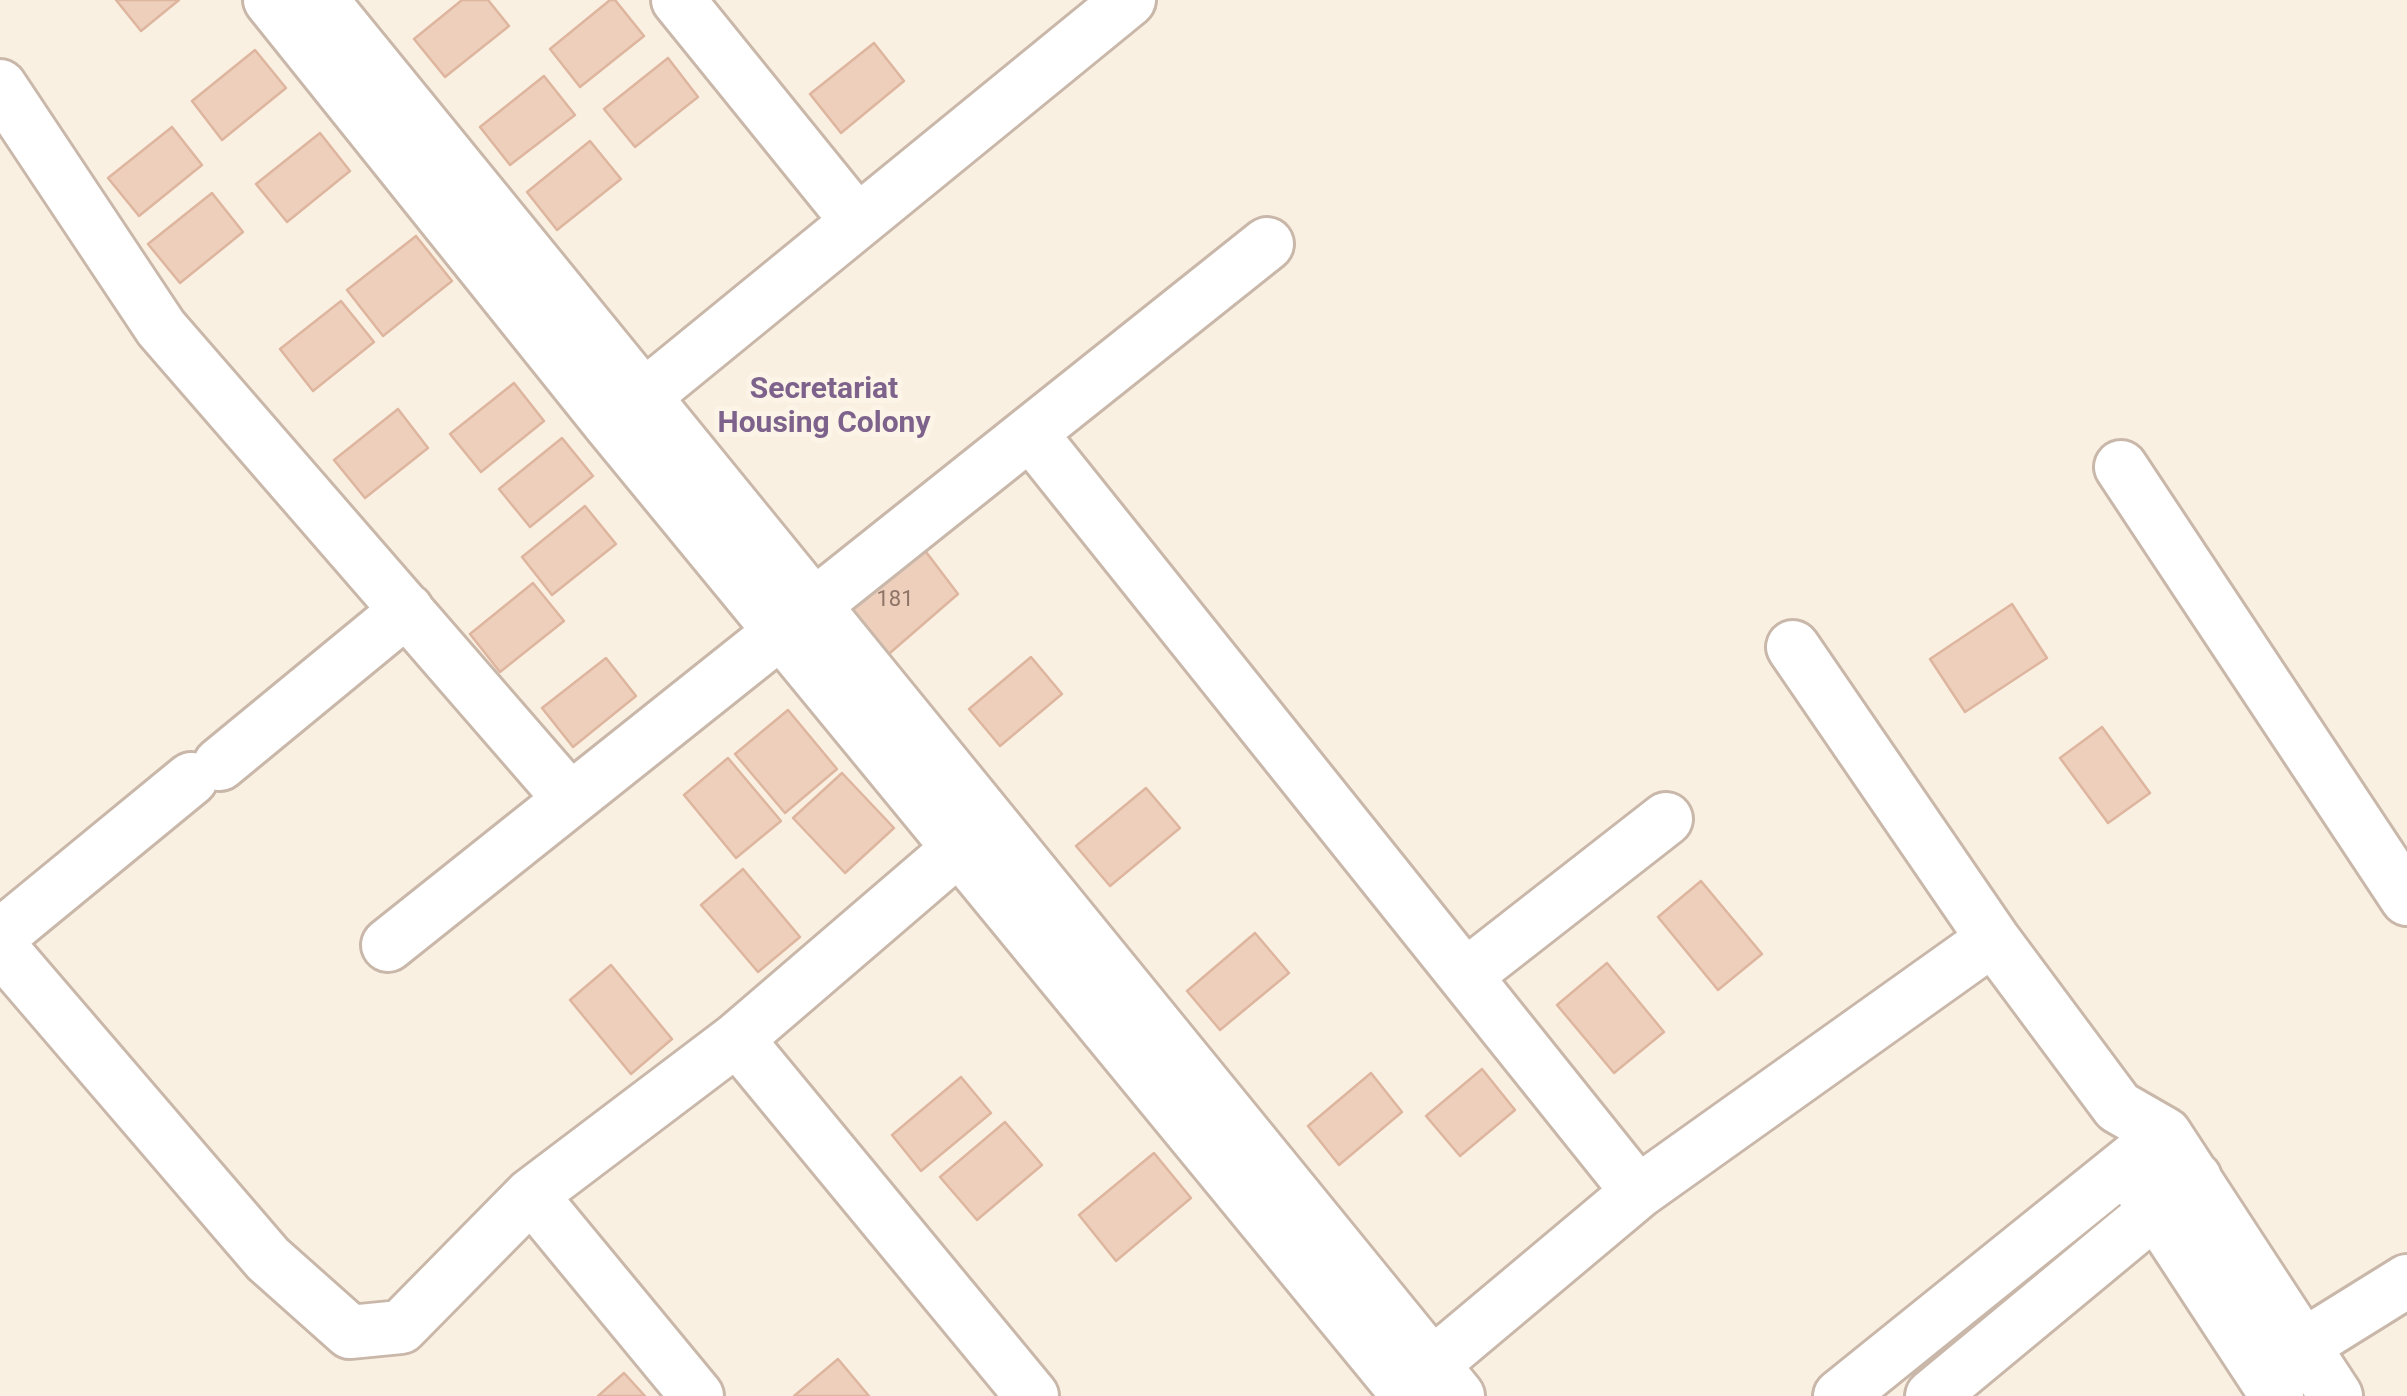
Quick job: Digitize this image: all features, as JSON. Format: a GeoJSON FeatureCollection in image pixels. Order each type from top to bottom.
{"type":"FeatureCollection","features":[{"type":"Feature","properties":{"kind":"street"},"geometry":{"type":"LineString","coordinates":[[270,0],[626,411],[1433,1385],[1638,1192],[1993,939]]}},
{"type":"Feature","properties":{"kind":"street"},"geometry":{"type":"LineString","coordinates":[[321,0],[626,411]]}},
{"type":"Feature","properties":{"kind":"street"},"geometry":{"type":"LineString","coordinates":[[626,411],[1130,0]]}},
{"type":"Feature","properties":{"kind":"street"},"geometry":{"type":"LineString","coordinates":[[698,7],[857,221]]}},
{"type":"Feature","properties":{"kind":"street"},"geometry":{"type":"LineString","coordinates":[[0,86],[161,328],[570,798]]}},
{"type":"Feature","properties":{"kind":"street"},"geometry":{"type":"LineString","coordinates":[[388,945],[1267,244]]}},
{"type":"Feature","properties":{"kind":"street"},"geometry":{"type":"LineString","coordinates":[[1030,433],[1638,1192]]}},
{"type":"Feature","properties":{"kind":"street"},"geometry":{"type":"LineString","coordinates":[[2121,468],[2407,899]]}},
{"type":"Feature","properties":{"kind":"street"},"geometry":{"type":"LineString","coordinates":[[0,936],[407,610]]}},
{"type":"Feature","properties":{"kind":"street"},"geometry":{"type":"LineString","coordinates":[[1792,647],[1993,939],[2118,1107],[2175,1195],[2277,1396]]}},
{"type":"Feature","properties":{"kind":"street"},"geometry":{"type":"LineString","coordinates":[[1465,976],[1666,819]]}},
{"type":"Feature","properties":{"kind":"street"},"geometry":{"type":"LineString","coordinates":[[0,947],[268,1259],[350,1332],[401,1327],[531,1195],[737,1039],[974,835]]}},
{"type":"Feature","properties":{"kind":"street"},"geometry":{"type":"LineString","coordinates":[[737,1039],[1032,1396]]}},
{"type":"Feature","properties":{"kind":"street"},"geometry":{"type":"LineString","coordinates":[[1840,1396],[2145,1149]]}},
{"type":"Feature","properties":{"kind":"street"},"geometry":{"type":"LineString","coordinates":[[531,1195],[697,1396]]}},
{"type":"Feature","properties":{"kind":"street"},"geometry":{"type":"LineString","coordinates":[[2175,1195],[2304,1345],[2336,1396]]}},
{"type":"Feature","properties":{"kind":"street"},"geometry":{"type":"LineString","coordinates":[[1932,1396],[2175,1195]]}},
{"type":"Feature","properties":{"kind":"street"},"geometry":{"type":"LineString","coordinates":[[2304,1345],[2407,1282]]}},
{"type":"Feature","properties":{"kind":"building"},"geometry":{"type":"Polygon","coordinates":[[[116,0],[179,0],[141,31],[116,0]]]}},
{"type":"Feature","properties":{"kind":"building"},"geometry":{"type":"Polygon","coordinates":[[[462,0],[488,0],[509,26],[445,77],[414,39],[462,0]]]}},
{"type":"Feature","properties":{"kind":"building"},"geometry":{"type":"Polygon","coordinates":[[[610,0],[615,0],[644,36],[580,87],[550,49],[610,0]]]}},
{"type":"Feature","properties":{"kind":"building"},"geometry":{"type":"Polygon","coordinates":[[[874,43],[904,81],[841,133],[810,94],[874,43]]]}},
{"type":"Feature","properties":{"kind":"building"},"geometry":{"type":"Polygon","coordinates":[[[255,50],[286,88],[222,140],[192,101],[255,50]]]}},
{"type":"Feature","properties":{"kind":"building"},"geometry":{"type":"Polygon","coordinates":[[[668,58],[698,97],[635,147],[604,109],[668,58]]]}},
{"type":"Feature","properties":{"kind":"building"},"geometry":{"type":"Polygon","coordinates":[[[544,76],[575,115],[510,165],[480,127],[544,76]]]}},
{"type":"Feature","properties":{"kind":"building"},"geometry":{"type":"Polygon","coordinates":[[[172,127],[202,165],[139,216],[108,178],[172,127]]]}},
{"type":"Feature","properties":{"kind":"building"},"geometry":{"type":"Polygon","coordinates":[[[320,133],[350,171],[287,222],[256,184],[320,133]]]}},
{"type":"Feature","properties":{"kind":"building"},"geometry":{"type":"Polygon","coordinates":[[[590,141],[621,179],[557,230],[527,192],[590,141]]]}},
{"type":"Feature","properties":{"kind":"building"},"geometry":{"type":"Polygon","coordinates":[[[212,193],[243,232],[180,283],[148,244],[212,193]]]}},
{"type":"Feature","properties":{"kind":"building"},"geometry":{"type":"Polygon","coordinates":[[[416,236],[452,281],[383,336],[347,290],[416,236]]]}},
{"type":"Feature","properties":{"kind":"building"},"geometry":{"type":"Polygon","coordinates":[[[341,301],[374,342],[313,391],[280,349],[341,301]]]}},
{"type":"Feature","properties":{"kind":"building"},"geometry":{"type":"Polygon","coordinates":[[[514,383],[544,421],[481,472],[450,434],[514,383]]]}},
{"type":"Feature","properties":{"kind":"building"},"geometry":{"type":"Polygon","coordinates":[[[398,409],[428,448],[365,498],[334,460],[398,409]]]}},
{"type":"Feature","properties":{"kind":"building"},"geometry":{"type":"Polygon","coordinates":[[[562,438],[593,476],[530,527],[499,489],[562,438]]]}},
{"type":"Feature","properties":{"kind":"building"},"geometry":{"type":"Polygon","coordinates":[[[585,506],[616,544],[552,595],[522,557],[585,506]]]}},
{"type":"Feature","properties":{"kind":"building"},"geometry":{"type":"Polygon","coordinates":[[[917,540],[958,594],[883,659],[830,605],[917,540]]]}},
{"type":"Feature","properties":{"kind":"building"},"geometry":{"type":"Polygon","coordinates":[[[533,583],[564,621],[500,672],[470,634],[533,583]]]}},
{"type":"Feature","properties":{"kind":"building"},"geometry":{"type":"Polygon","coordinates":[[[2012,604],[2047,658],[1965,712],[1930,659],[2012,604]]]}},
{"type":"Feature","properties":{"kind":"building"},"geometry":{"type":"Polygon","coordinates":[[[1031,657],[1062,694],[1000,746],[969,709],[1031,657]]]}},
{"type":"Feature","properties":{"kind":"building"},"geometry":{"type":"Polygon","coordinates":[[[606,658],[636,696],[573,747],[542,708],[606,658]]]}},
{"type":"Feature","properties":{"kind":"building"},"geometry":{"type":"Polygon","coordinates":[[[788,710],[837,769],[785,813],[735,754],[788,710]]]}},
{"type":"Feature","properties":{"kind":"building"},"geometry":{"type":"Polygon","coordinates":[[[2102,727],[2150,793],[2108,823],[2060,758],[2102,727]]]}},
{"type":"Feature","properties":{"kind":"building"},"geometry":{"type":"Polygon","coordinates":[[[728,758],[781,821],[736,858],[684,795],[728,758]]]}},
{"type":"Feature","properties":{"kind":"building"},"geometry":{"type":"Polygon","coordinates":[[[842,773],[894,828],[845,873],[793,818],[842,773]]]}},
{"type":"Feature","properties":{"kind":"building"},"geometry":{"type":"Polygon","coordinates":[[[1146,788],[1180,828],[1110,886],[1076,846],[1146,788]]]}},
{"type":"Feature","properties":{"kind":"building"},"geometry":{"type":"Polygon","coordinates":[[[743,869],[800,937],[758,972],[701,905],[743,869]]]}},
{"type":"Feature","properties":{"kind":"building"},"geometry":{"type":"Polygon","coordinates":[[[1701,881],[1762,954],[1718,990],[1658,917],[1701,881]]]}},
{"type":"Feature","properties":{"kind":"building"},"geometry":{"type":"Polygon","coordinates":[[[1255,933],[1289,973],[1220,1030],[1187,991],[1255,933]]]}},
{"type":"Feature","properties":{"kind":"building"},"geometry":{"type":"Polygon","coordinates":[[[1607,963],[1664,1032],[1614,1073],[1557,1005],[1607,963]]]}},
{"type":"Feature","properties":{"kind":"building"},"geometry":{"type":"Polygon","coordinates":[[[611,965],[672,1039],[631,1074],[570,1000],[611,965]]]}},
{"type":"Feature","properties":{"kind":"building"},"geometry":{"type":"Polygon","coordinates":[[[1482,1069],[1515,1110],[1460,1156],[1426,1116],[1482,1069]]]}},
{"type":"Feature","properties":{"kind":"building"},"geometry":{"type":"Polygon","coordinates":[[[1371,1073],[1402,1112],[1339,1165],[1308,1126],[1371,1073]]]}},
{"type":"Feature","properties":{"kind":"building"},"geometry":{"type":"Polygon","coordinates":[[[961,1077],[991,1113],[921,1171],[892,1135],[961,1077]]]}},
{"type":"Feature","properties":{"kind":"building"},"geometry":{"type":"Polygon","coordinates":[[[1005,1122],[1042,1165],[977,1220],[940,1177],[1005,1122]]]}},
{"type":"Feature","properties":{"kind":"building"},"geometry":{"type":"Polygon","coordinates":[[[1154,1153],[1191,1198],[1116,1261],[1079,1215],[1154,1153]]]}},
{"type":"Feature","properties":{"kind":"building"},"geometry":{"type":"Polygon","coordinates":[[[838,1359],[869,1396],[794,1396],[838,1359]]]}},
{"type":"Feature","properties":{"kind":"building"},"geometry":{"type":"Polygon","coordinates":[[[624,1373],[645,1396],[598,1396],[624,1373]]]}},
{"type":"Feature","properties":{"kind":"district","name":"Secretariat Housing Colony"},"geometry":{"type":"Point","coordinates":[824,407]}}]}
